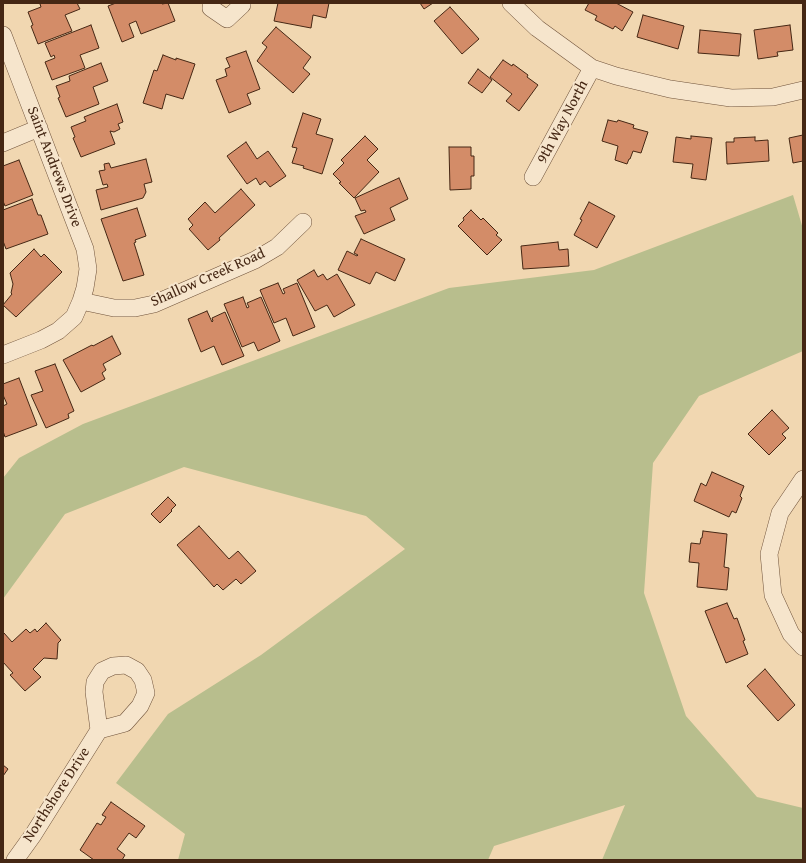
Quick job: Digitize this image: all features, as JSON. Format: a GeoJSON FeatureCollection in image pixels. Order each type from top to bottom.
{"type":"FeatureCollection","features":[{"type":"Feature","properties":{"kind":"street"},"geometry":{"type":"LineString","coordinates":[[212,3],[211,8],[227,20],[242,5],[242,3]]}},
{"type":"Feature","properties":{"kind":"street"},"geometry":{"type":"LineString","coordinates":[[511,3],[537,28],[592,68],[616,76],[670,89],[730,98],[773,97],[803,90]]}},
{"type":"Feature","properties":{"kind":"street","name":"Saint Andrews Drive"},"geometry":{"type":"LineString","coordinates":[[3,35],[40,128],[85,249],[88,269],[81,301]]}},
{"type":"Feature","properties":{"kind":"street","name":"9th Way North"},"geometry":{"type":"LineString","coordinates":[[533,177],[592,68]]}},
{"type":"Feature","properties":{"kind":"street"},"geometry":{"type":"LineString","coordinates":[[3,143],[40,128]]}},
{"type":"Feature","properties":{"kind":"street","name":"Shallow Creek Road"},"geometry":{"type":"LineString","coordinates":[[81,301],[114,308],[135,308],[154,304],[255,260],[277,247],[303,222]]}},
{"type":"Feature","properties":{"kind":"street"},"geometry":{"type":"LineString","coordinates":[[3,354],[41,340],[58,331],[74,317],[81,301]]}},
{"type":"Feature","properties":{"kind":"street"},"geometry":{"type":"LineString","coordinates":[[803,479],[780,513],[769,554],[773,595],[791,634],[803,647]]}},
{"type":"Feature","properties":{"kind":"street","name":"Northshore Drive"},"geometry":{"type":"LineString","coordinates":[[15,860],[33,835],[99,730]]}},
{"type":"Feature","properties":{"kind":"green space"},"geometry":{"type":"Polygon","coordinates":[[[793,195],[803,229],[803,351],[699,396],[653,463],[644,593],[686,716],[757,797],[803,808],[803,860],[602,860],[625,805],[494,846],[488,860],[178,860],[185,834],[116,783],[168,714],[261,655],[405,549],[366,516],[184,467],[65,514],[3,599],[3,478],[19,458],[83,424],[449,288],[594,270],[793,195]]]}},
{"type":"Feature","properties":{"kind":"building"},"geometry":{"type":"Polygon","coordinates":[[[77,3],[80,9],[65,15],[72,31],[38,44],[31,26],[33,25],[28,12],[41,7],[40,4],[77,3]]]}},
{"type":"Feature","properties":{"kind":"building"},"geometry":{"type":"Polygon","coordinates":[[[116,3],[168,3],[175,21],[141,34],[136,21],[129,24],[134,37],[122,42],[108,6],[116,3]]]}},
{"type":"Feature","properties":{"kind":"building"},"geometry":{"type":"Polygon","coordinates":[[[278,3],[329,3],[326,18],[313,15],[311,28],[274,21],[278,3]]]}},
{"type":"Feature","properties":{"kind":"building"},"geometry":{"type":"Polygon","coordinates":[[[420,3],[433,3],[424,9],[420,3]]]}},
{"type":"Feature","properties":{"kind":"building"},"geometry":{"type":"Polygon","coordinates":[[[589,3],[616,3],[633,12],[622,31],[615,26],[613,29],[595,20],[597,16],[585,10],[589,3]]]}},
{"type":"Feature","properties":{"kind":"building"},"geometry":{"type":"Polygon","coordinates":[[[450,7],[479,39],[462,54],[434,21],[450,7]]]}},
{"type":"Feature","properties":{"kind":"building"},"geometry":{"type":"Polygon","coordinates":[[[643,15],[684,26],[678,49],[637,37],[643,15]]]}},
{"type":"Feature","properties":{"kind":"building"},"geometry":{"type":"Polygon","coordinates":[[[91,25],[99,48],[80,55],[85,68],[52,80],[45,62],[55,58],[54,55],[51,57],[45,43],[91,25]]]}},
{"type":"Feature","properties":{"kind":"building"},"geometry":{"type":"Polygon","coordinates":[[[790,25],[793,50],[777,52],[778,56],[758,59],[754,30],[790,25]]]}},
{"type":"Feature","properties":{"kind":"building"},"geometry":{"type":"Polygon","coordinates":[[[276,27],[311,57],[303,68],[310,74],[293,93],[257,61],[267,47],[262,43],[276,27]]]}},
{"type":"Feature","properties":{"kind":"building"},"geometry":{"type":"Polygon","coordinates":[[[700,30],[741,34],[739,56],[698,53],[700,30]]]}},
{"type":"Feature","properties":{"kind":"building"},"geometry":{"type":"Polygon","coordinates":[[[246,51],[260,89],[247,94],[251,104],[229,113],[216,80],[227,76],[225,69],[230,67],[226,58],[246,51]]]}},
{"type":"Feature","properties":{"kind":"building"},"geometry":{"type":"Polygon","coordinates":[[[163,55],[176,60],[176,58],[195,64],[183,99],[166,94],[162,109],[143,103],[154,70],[157,71],[163,55]]]}},
{"type":"Feature","properties":{"kind":"building"},"geometry":{"type":"Polygon","coordinates":[[[503,60],[512,66],[513,64],[528,75],[527,77],[538,85],[519,111],[506,101],[512,94],[490,77],[503,60]]]}},
{"type":"Feature","properties":{"kind":"building"},"geometry":{"type":"Polygon","coordinates":[[[101,63],[108,81],[93,87],[99,104],[66,117],[58,98],[60,97],[56,86],[70,81],[69,76],[101,63]]]}},
{"type":"Feature","properties":{"kind":"building"},"geometry":{"type":"Polygon","coordinates":[[[478,69],[492,80],[482,93],[468,83],[478,69]]]}},
{"type":"Feature","properties":{"kind":"building"},"geometry":{"type":"Polygon","coordinates":[[[117,104],[123,122],[118,124],[120,129],[114,132],[110,131],[115,144],[81,157],[73,138],[75,137],[71,127],[86,121],[84,117],[117,104]]]}},
{"type":"Feature","properties":{"kind":"building"},"geometry":{"type":"Polygon","coordinates":[[[303,113],[321,119],[316,134],[333,139],[322,174],[303,168],[304,166],[292,163],[297,148],[292,147],[303,113]]]}},
{"type":"Feature","properties":{"kind":"building"},"geometry":{"type":"Polygon","coordinates":[[[608,120],[617,122],[618,120],[634,125],[633,128],[648,132],[641,153],[633,151],[627,164],[615,160],[618,146],[602,141],[608,120]]]}},
{"type":"Feature","properties":{"kind":"building"},"geometry":{"type":"Polygon","coordinates":[[[803,135],[803,161],[793,163],[789,138],[803,135]]]}},
{"type":"Feature","properties":{"kind":"building"},"geometry":{"type":"Polygon","coordinates":[[[365,136],[378,149],[367,160],[379,172],[354,198],[339,183],[341,182],[333,174],[344,163],[341,160],[365,136]]]}},
{"type":"Feature","properties":{"kind":"building"},"geometry":{"type":"Polygon","coordinates":[[[691,136],[712,138],[706,180],[691,178],[693,164],[673,162],[676,137],[691,139],[691,136]]]}},
{"type":"Feature","properties":{"kind":"building"},"geometry":{"type":"Polygon","coordinates":[[[755,137],[755,141],[768,140],[769,161],[727,164],[726,142],[734,142],[734,138],[755,137]]]}},
{"type":"Feature","properties":{"kind":"building"},"geometry":{"type":"Polygon","coordinates":[[[246,142],[257,159],[268,151],[286,176],[270,187],[265,181],[260,185],[256,178],[247,184],[227,156],[246,142]]]}},
{"type":"Feature","properties":{"kind":"building"},"geometry":{"type":"Polygon","coordinates":[[[449,147],[471,147],[471,156],[474,156],[474,176],[471,176],[471,189],[450,190],[449,147]]]}},
{"type":"Feature","properties":{"kind":"building"},"geometry":{"type":"Polygon","coordinates":[[[146,159],[152,182],[144,184],[146,192],[143,198],[101,210],[96,190],[108,187],[107,184],[103,185],[99,171],[105,170],[104,164],[109,163],[111,168],[146,159]]]}},
{"type":"Feature","properties":{"kind":"building"},"geometry":{"type":"Polygon","coordinates":[[[19,160],[33,195],[5,206],[3,201],[3,166],[19,160]]]}},
{"type":"Feature","properties":{"kind":"building"},"geometry":{"type":"Polygon","coordinates":[[[399,178],[408,199],[390,208],[395,220],[364,234],[355,216],[366,212],[365,210],[361,211],[355,198],[399,178]]]}},
{"type":"Feature","properties":{"kind":"building"},"geometry":{"type":"Polygon","coordinates":[[[241,189],[255,205],[208,250],[189,229],[193,225],[188,219],[205,202],[215,213],[241,189]]]}},
{"type":"Feature","properties":{"kind":"building"},"geometry":{"type":"Polygon","coordinates":[[[32,199],[38,215],[41,215],[48,234],[6,249],[3,241],[3,210],[32,199]]]}},
{"type":"Feature","properties":{"kind":"building"},"geometry":{"type":"Polygon","coordinates":[[[589,202],[615,216],[597,248],[574,235],[589,202]]]}},
{"type":"Feature","properties":{"kind":"building"},"geometry":{"type":"Polygon","coordinates":[[[137,208],[146,236],[135,240],[136,242],[134,243],[144,275],[123,281],[101,219],[137,208]]]}},
{"type":"Feature","properties":{"kind":"building"},"geometry":{"type":"Polygon","coordinates":[[[471,210],[481,220],[483,218],[498,233],[496,235],[502,240],[487,255],[458,226],[471,210]]]}},
{"type":"Feature","properties":{"kind":"building"},"geometry":{"type":"Polygon","coordinates":[[[361,239],[405,259],[395,281],[376,272],[370,284],[338,270],[347,251],[357,256],[358,255],[354,253],[361,239]]]}},
{"type":"Feature","properties":{"kind":"building"},"geometry":{"type":"Polygon","coordinates":[[[558,242],[559,250],[568,249],[569,266],[523,269],[521,246],[558,242]]]}},
{"type":"Feature","properties":{"kind":"building"},"geometry":{"type":"Polygon","coordinates":[[[34,249],[41,257],[44,254],[62,272],[16,317],[3,305],[12,294],[13,284],[10,273],[34,249]]]}},
{"type":"Feature","properties":{"kind":"building"},"geometry":{"type":"Polygon","coordinates":[[[314,270],[318,277],[323,274],[327,280],[337,274],[355,305],[334,317],[327,305],[315,311],[297,280],[314,270]]]}},
{"type":"Feature","properties":{"kind":"building"},"geometry":{"type":"Polygon","coordinates":[[[278,283],[283,294],[285,293],[283,289],[297,283],[315,327],[293,336],[286,318],[274,323],[260,290],[278,283]]]}},
{"type":"Feature","properties":{"kind":"building"},"geometry":{"type":"Polygon","coordinates":[[[243,297],[247,308],[249,307],[247,303],[261,297],[280,341],[258,351],[254,342],[242,347],[224,304],[243,297]]]}},
{"type":"Feature","properties":{"kind":"building"},"geometry":{"type":"Polygon","coordinates":[[[207,311],[212,322],[212,318],[225,312],[244,356],[222,365],[214,346],[201,352],[188,319],[207,311]]]}},
{"type":"Feature","properties":{"kind":"building"},"geometry":{"type":"Polygon","coordinates":[[[112,336],[121,354],[103,364],[106,370],[102,373],[105,379],[81,392],[63,360],[112,336]]]}},
{"type":"Feature","properties":{"kind":"building"},"geometry":{"type":"Polygon","coordinates":[[[55,364],[74,411],[68,414],[69,418],[46,428],[31,395],[43,391],[35,371],[55,364]]]}},
{"type":"Feature","properties":{"kind":"building"},"geometry":{"type":"Polygon","coordinates":[[[19,378],[37,425],[5,437],[3,431],[3,406],[7,404],[3,395],[3,384],[19,378]]]}},
{"type":"Feature","properties":{"kind":"building"},"geometry":{"type":"Polygon","coordinates":[[[772,410],[789,428],[782,434],[786,438],[769,455],[748,434],[772,410]]]}},
{"type":"Feature","properties":{"kind":"building"},"geometry":{"type":"Polygon","coordinates":[[[712,472],[744,486],[740,496],[742,498],[736,513],[732,511],[729,517],[694,501],[701,483],[706,486],[712,472]]]}},
{"type":"Feature","properties":{"kind":"building"},"geometry":{"type":"Polygon","coordinates":[[[168,497],[176,505],[160,523],[151,514],[168,497]]]}},
{"type":"Feature","properties":{"kind":"building"},"geometry":{"type":"Polygon","coordinates":[[[199,526],[229,559],[238,551],[256,571],[241,584],[236,579],[223,590],[217,584],[214,587],[177,545],[199,526]]]}},
{"type":"Feature","properties":{"kind":"building"},"geometry":{"type":"Polygon","coordinates":[[[703,531],[727,534],[724,567],[729,568],[727,590],[697,587],[699,563],[689,562],[691,543],[700,544],[703,531]]]}},
{"type":"Feature","properties":{"kind":"building"},"geometry":{"type":"Polygon","coordinates":[[[727,603],[734,619],[737,618],[745,640],[743,641],[748,654],[726,663],[705,611],[727,603]]]}},
{"type":"Feature","properties":{"kind":"building"},"geometry":{"type":"Polygon","coordinates":[[[46,623],[61,640],[58,643],[57,659],[44,658],[33,669],[41,677],[25,691],[10,675],[13,673],[3,662],[3,634],[4,633],[12,642],[26,629],[30,633],[35,629],[37,632],[46,623]]]}},
{"type":"Feature","properties":{"kind":"building"},"geometry":{"type":"Polygon","coordinates":[[[765,669],[795,705],[778,721],[747,686],[765,669]]]}},
{"type":"Feature","properties":{"kind":"building"},"geometry":{"type":"Polygon","coordinates":[[[3,765],[8,769],[3,776],[3,765]]]}},
{"type":"Feature","properties":{"kind":"building"},"geometry":{"type":"Polygon","coordinates":[[[111,802],[145,826],[136,838],[129,833],[117,849],[125,855],[122,860],[94,860],[80,850],[97,823],[101,825],[106,817],[102,815],[111,802]]]}}]}
